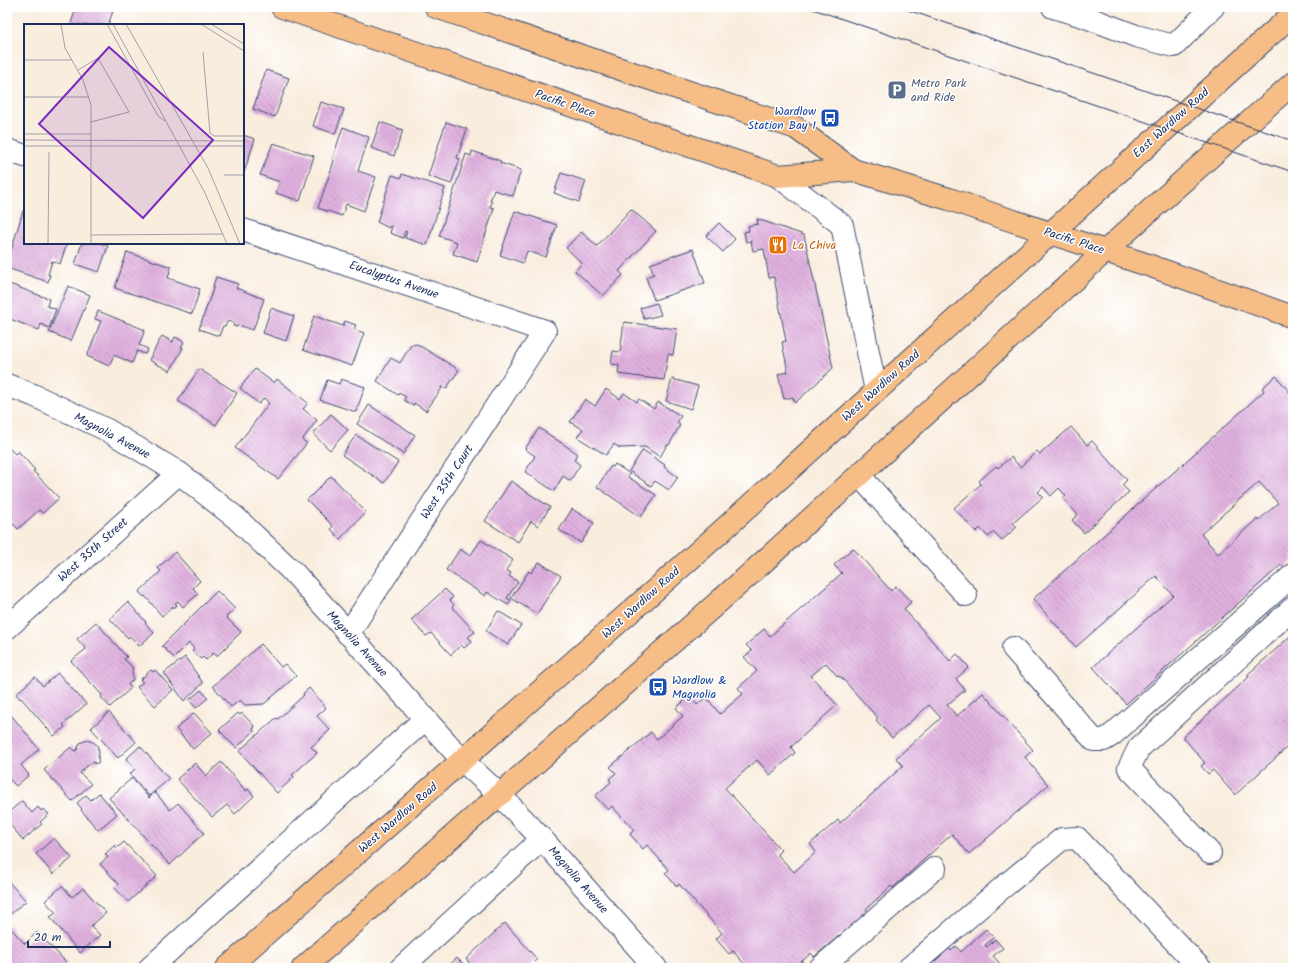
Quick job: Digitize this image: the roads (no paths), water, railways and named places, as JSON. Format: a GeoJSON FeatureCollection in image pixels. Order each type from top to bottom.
{"type":"FeatureCollection","features":[{"type":"Feature","properties":{"kind":"main road","name":"Pacific Place"},"geometry":{"type":"LineString","coordinates":[[282,7],[778,176],[853,170]]}},
{"type":"Feature","properties":{"kind":"main road","name":"Pacific Place"},"geometry":{"type":"LineString","coordinates":[[436,7],[796,128],[853,170],[949,199],[1148,265],[1293,317]]}},
{"type":"Feature","properties":{"kind":"main road","name":"East Wardlow Road"},"geometry":{"type":"LineString","coordinates":[[1050,233],[1293,14]]}},
{"type":"Feature","properties":{"kind":"main road"},"geometry":{"type":"LineString","coordinates":[[303,968],[749,575],[1293,83]]}},
{"type":"Feature","properties":{"kind":"main road","name":"West Wardlow Road"},"geometry":{"type":"LineString","coordinates":[[227,968],[715,537],[1050,233]]}},
{"type":"Feature","properties":{"kind":"street"},"geometry":{"type":"LineString","coordinates":[[1053,7],[1085,12],[1136,36],[1174,46],[1213,7]]}},
{"type":"Feature","properties":{"kind":"street"},"geometry":{"type":"LineString","coordinates":[[7,150],[24,156]]}},
{"type":"Feature","properties":{"kind":"street"},"geometry":{"type":"LineString","coordinates":[[778,176],[842,225],[876,391]]}},
{"type":"Feature","properties":{"kind":"street","name":"Eucalyptus Avenue"},"geometry":{"type":"LineString","coordinates":[[244,230],[545,331]]}},
{"type":"Feature","properties":{"kind":"street","name":"West 35th Court"},"geometry":{"type":"LineString","coordinates":[[348,634],[545,331]]}},
{"type":"Feature","properties":{"kind":"street","name":"Magnolia Avenue"},"geometry":{"type":"LineString","coordinates":[[7,385],[106,430],[179,473],[242,523],[295,574],[463,761],[500,795],[542,839],[656,968]]}},
{"type":"Feature","properties":{"kind":"street","name":"West 35th Street"},"geometry":{"type":"LineString","coordinates":[[7,628],[179,473]]}},
{"type":"Feature","properties":{"kind":"street"},"geometry":{"type":"LineString","coordinates":[[859,475],[966,595]]}},
{"type":"Feature","properties":{"kind":"street"},"geometry":{"type":"LineString","coordinates":[[1013,648],[1094,740],[1104,740],[1112,735],[1293,575]]}},
{"type":"Feature","properties":{"kind":"street"},"geometry":{"type":"LineString","coordinates":[[1210,853],[1129,768],[1139,748],[1293,608]]}},
{"type":"Feature","properties":{"kind":"street"},"geometry":{"type":"LineString","coordinates":[[150,968],[425,719]]}},
{"type":"Feature","properties":{"kind":"street"},"geometry":{"type":"LineString","coordinates":[[909,968],[1002,888],[1062,839],[1077,838],[1200,968]]}},
{"type":"Feature","properties":{"kind":"street"},"geometry":{"type":"LineString","coordinates":[[401,968],[542,839]]}},
{"type":"Feature","properties":{"kind":"street"},"geometry":{"type":"LineString","coordinates":[[820,968],[935,868]]}},
{"type":"Feature","properties":{"kind":"tram line"},"geometry":{"type":"LineString","coordinates":[[807,7],[1293,172]]}},
{"type":"Feature","properties":{"kind":"tram line"},"geometry":{"type":"LineString","coordinates":[[899,7],[1293,141]]}},
{"type":"Feature","properties":{"kind":"place","name":"Metro Park and Ride"},"geometry":{"type":"Point","coordinates":[897,90]}},
{"type":"Feature","properties":{"kind":"place","name":"Wardlow Station Bay 1"},"geometry":{"type":"Point","coordinates":[830,118]}},
{"type":"Feature","properties":{"kind":"place","name":"La Chiva"},"geometry":{"type":"Point","coordinates":[778,245]}},
{"type":"Feature","properties":{"kind":"place","name":"Wardlow & Magnolia"},"geometry":{"type":"Point","coordinates":[658,687]}}]}
